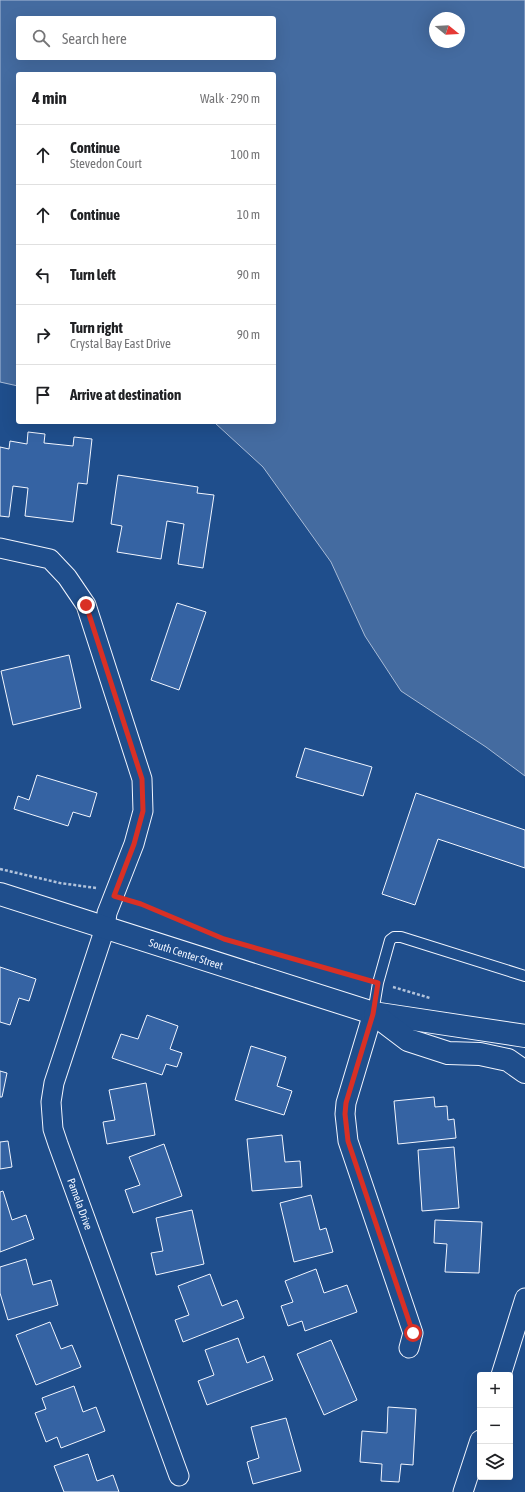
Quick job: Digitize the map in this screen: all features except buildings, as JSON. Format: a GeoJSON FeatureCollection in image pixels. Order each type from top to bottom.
{"type":"FeatureCollection","features":[{"type":"Feature","properties":{"kind":"main road","name":"South Center Street"},"geometry":{"type":"LineString","coordinates":[[0,894],[373,1014],[525,1036]]}},
{"type":"Feature","properties":{"kind":"main road","name":"South Center Street"},"geometry":{"type":"LineString","coordinates":[[373,1014],[408,1040],[448,1053],[480,1054],[508,1060],[525,1072]]}},
{"type":"Feature","properties":{"kind":"street","name":"Pamela Drive"},"geometry":{"type":"LineString","coordinates":[[0,548],[50,559],[67,578],[86,605],[142,779],[143,811],[134,844],[107,913],[105,928],[54,1083],[51,1102],[53,1129],[179,1476]]}},
{"type":"Feature","properties":{"kind":"street"},"geometry":{"type":"LineString","coordinates":[[373,1014],[346,1103],[345,1114],[348,1141],[413,1333],[409,1348]]}},
{"type":"Feature","properties":{"kind":"street"},"geometry":{"type":"LineString","coordinates":[[502,1372],[525,1298]]}},
{"type":"Feature","properties":{"kind":"street"},"geometry":{"type":"LineString","coordinates":[[463,1492],[479,1444]]}},
{"type":"Feature","properties":{"kind":"lane"},"geometry":{"type":"LineString","coordinates":[[373,1014],[378,983],[390,940],[394,937],[401,937],[525,976]]}},
{"type":"Feature","properties":{"kind":"path"},"geometry":{"type":"LineString","coordinates":[[0,869],[60,883],[94,887],[114,896],[141,904],[224,939],[434,999]]}},
{"type":"Feature","properties":{"kind":"water"},"geometry":{"type":"Polygon","coordinates":[[[0,0],[525,0],[525,776],[486,747],[401,691],[365,636],[331,562],[263,467],[216,424],[276,424],[276,72],[16,72],[16,386],[0,382],[0,0]]]}},
{"type":"Feature","properties":{"kind":"route"},"geometry":{"type":"LineString","coordinates":[[86,605],[142,779],[143,811],[134,844],[114,896],[141,904],[224,939],[306,964],[378,983],[373,1014],[346,1103],[345,1114],[348,1141],[413,1333]]}}]}
